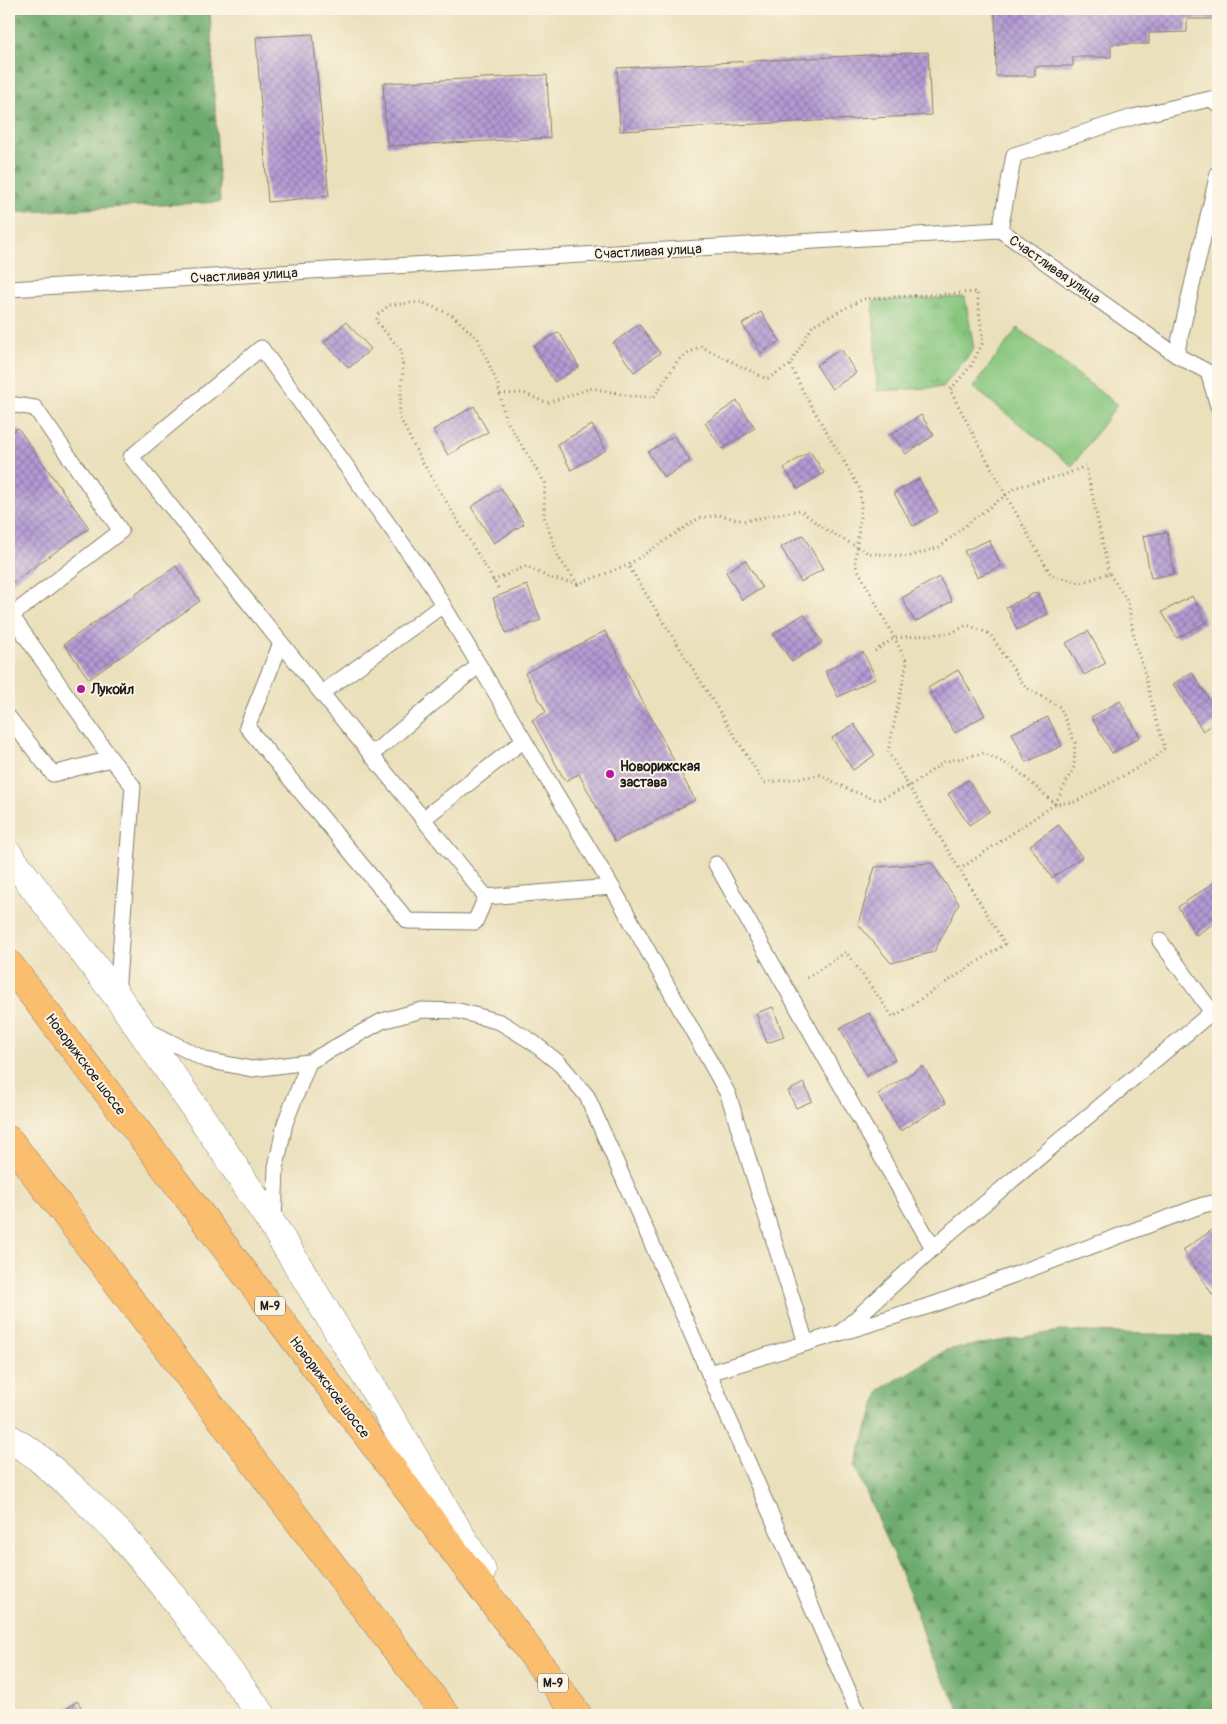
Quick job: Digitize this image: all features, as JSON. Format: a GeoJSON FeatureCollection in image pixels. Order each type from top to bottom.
{"type":"FeatureCollection","features":[{"type":"Feature","properties":{"kind":"highway","name":"Новорижское шоссе"},"geometry":{"type":"LineString","coordinates":[[9,964],[578,1715]]}},
{"type":"Feature","properties":{"kind":"highway"},"geometry":{"type":"LineString","coordinates":[[9,1140],[446,1715]]}},
{"type":"Feature","properties":{"kind":"street"},"geometry":{"type":"LineString","coordinates":[[9,855],[117,996],[208,1127],[274,1227],[370,1383],[529,1650]]}},
{"type":"Feature","properties":{"kind":"street"},"geometry":{"type":"LineString","coordinates":[[9,1438],[34,1454],[75,1490],[121,1535],[162,1584],[262,1715]]}},
{"type":"Feature","properties":{"kind":"lane"},"geometry":{"type":"LineString","coordinates":[[1000,230],[1014,154],[1133,116],[1210,99],[1218,104]]}},
{"type":"Feature","properties":{"kind":"lane"},"geometry":{"type":"LineString","coordinates":[[1176,355],[1218,173]]}},
{"type":"Feature","properties":{"kind":"lane","name":"Счастливая улица"},"geometry":{"type":"LineString","coordinates":[[9,289],[1000,230],[1176,355],[1208,372],[1218,406]]}},
{"type":"Feature","properties":{"kind":"lane"},"geometry":{"type":"LineString","coordinates":[[486,897],[131,457],[261,348],[425,575],[612,887],[728,1094],[806,1343]]}},
{"type":"Feature","properties":{"kind":"lane"},"geometry":{"type":"LineString","coordinates":[[9,404],[35,408],[121,531],[10,614],[111,759],[133,786],[117,996]]}},
{"type":"Feature","properties":{"kind":"lane"},"geometry":{"type":"LineString","coordinates":[[322,694],[443,605]]}},
{"type":"Feature","properties":{"kind":"lane"},"geometry":{"type":"LineString","coordinates":[[281,643],[247,727],[408,921],[476,922],[486,897]]}},
{"type":"Feature","properties":{"kind":"lane"},"geometry":{"type":"LineString","coordinates":[[371,755],[479,665]]}},
{"type":"Feature","properties":{"kind":"lane"},"geometry":{"type":"LineString","coordinates":[[9,718],[53,774],[111,759]]}},
{"type":"Feature","properties":{"kind":"lane"},"geometry":{"type":"LineString","coordinates":[[423,819],[524,740]]}},
{"type":"Feature","properties":{"kind":"lane"},"geometry":{"type":"LineString","coordinates":[[716,864],[934,1248]]}},
{"type":"Feature","properties":{"kind":"lane"},"geometry":{"type":"LineString","coordinates":[[486,897],[612,887]]}},
{"type":"Feature","properties":{"kind":"lane"},"geometry":{"type":"LineString","coordinates":[[842,1332],[934,1248],[1212,1012],[1160,942]]}},
{"type":"Feature","properties":{"kind":"lane"},"geometry":{"type":"LineString","coordinates":[[137,1025],[206,1060],[252,1069],[309,1062],[382,1020],[422,1010],[459,1011],[500,1022],[531,1041],[560,1064],[587,1096],[859,1715]]}},
{"type":"Feature","properties":{"kind":"lane"},"geometry":{"type":"LineString","coordinates":[[274,1227],[276,1167],[285,1123],[309,1062]]}},
{"type":"Feature","properties":{"kind":"lane"},"geometry":{"type":"LineString","coordinates":[[709,1373],[935,1304],[1203,1205],[1218,1202]]}},
{"type":"Feature","properties":{"kind":"path"},"geometry":{"type":"LineString","coordinates":[[500,394],[524,393],[547,403],[592,388],[630,396],[654,397],[678,360],[700,346],[767,379],[790,365],[813,325],[863,299],[977,292],[983,342],[971,366],[950,390],[1005,494],[1051,575],[1081,583],[1109,573]]}},
{"type":"Feature","properties":{"kind":"path"},"geometry":{"type":"LineString","coordinates":[[498,588],[419,456],[399,416],[402,370],[401,350],[376,321],[379,314],[389,305],[421,302],[452,315],[478,338],[498,385],[505,418],[544,483],[544,516],[558,557],[578,584]]}},
{"type":"Feature","properties":{"kind":"path"},"geometry":{"type":"LineString","coordinates":[[788,991],[846,952],[893,1017],[1005,944],[888,752],[906,662],[855,564],[861,508],[860,489],[805,395],[790,365]]}},
{"type":"Feature","properties":{"kind":"path"},"geometry":{"type":"LineString","coordinates":[[493,581],[526,566],[550,578],[578,584],[628,565],[699,518],[719,515],[744,521],[800,510],[823,528],[868,553],[908,557],[940,547],[1005,494],[1017,487],[1061,476],[1086,466],[1109,573],[1128,602],[1135,643],[1143,666],[1154,716],[1166,748],[1154,759],[1075,802],[1055,804],[1016,769],[984,753],[944,762],[910,786],[877,800],[850,790],[820,775],[764,783],[628,565]]}},
{"type":"Feature","properties":{"kind":"path"},"geometry":{"type":"LineString","coordinates":[[875,651],[894,638],[950,633],[967,625],[990,634],[1025,687],[1060,707],[1075,743],[1074,767],[1055,804],[960,869]]}},
{"type":"Feature","properties":{"kind":"green space"},"geometry":{"type":"Polygon","coordinates":[[[9,9],[210,9],[220,202],[9,213],[9,9]]]}},
{"type":"Feature","properties":{"kind":"green space"},"geometry":{"type":"Polygon","coordinates":[[[965,297],[974,349],[943,387],[877,391],[873,301],[965,297]]]}},
{"type":"Feature","properties":{"kind":"green space"},"geometry":{"type":"Polygon","coordinates":[[[1018,328],[1117,405],[1072,466],[973,387],[1018,328]]]}},
{"type":"Feature","properties":{"kind":"green space"},"geometry":{"type":"Polygon","coordinates":[[[1060,1331],[1218,1338],[1218,1715],[963,1715],[930,1656],[911,1597],[855,1466],[880,1390],[946,1350],[1060,1331]]]}},
{"type":"Feature","properties":{"kind":"building"},"geometry":{"type":"Polygon","coordinates":[[[1218,9],[1218,19],[1187,19],[1187,32],[1149,33],[1149,44],[1111,44],[1111,57],[1073,57],[1073,66],[1035,66],[1035,76],[996,76],[995,10],[1218,9]]]}},
{"type":"Feature","properties":{"kind":"building"},"geometry":{"type":"Polygon","coordinates":[[[313,34],[329,196],[268,202],[256,37],[313,34]]]}},
{"type":"Feature","properties":{"kind":"building"},"geometry":{"type":"Polygon","coordinates":[[[928,52],[931,115],[620,131],[617,68],[928,52]]]}},
{"type":"Feature","properties":{"kind":"building"},"geometry":{"type":"Polygon","coordinates":[[[547,75],[550,138],[387,146],[383,83],[547,75]]]}},
{"type":"Feature","properties":{"kind":"building"},"geometry":{"type":"Polygon","coordinates":[[[761,312],[780,341],[761,353],[742,324],[761,312]]]}},
{"type":"Feature","properties":{"kind":"building"},"geometry":{"type":"Polygon","coordinates":[[[346,322],[371,349],[349,368],[324,342],[346,322]]]}},
{"type":"Feature","properties":{"kind":"building"},"geometry":{"type":"Polygon","coordinates":[[[639,324],[660,353],[634,372],[613,343],[639,324]]]}},
{"type":"Feature","properties":{"kind":"building"},"geometry":{"type":"Polygon","coordinates":[[[559,332],[579,367],[554,382],[534,346],[559,332]]]}},
{"type":"Feature","properties":{"kind":"building"},"geometry":{"type":"Polygon","coordinates":[[[841,349],[856,373],[832,389],[816,365],[841,349]]]}},
{"type":"Feature","properties":{"kind":"building"},"geometry":{"type":"Polygon","coordinates":[[[737,401],[755,428],[722,449],[705,423],[737,401]]]}},
{"type":"Feature","properties":{"kind":"building"},"geometry":{"type":"Polygon","coordinates":[[[474,406],[488,432],[448,455],[433,430],[474,406]]]}},
{"type":"Feature","properties":{"kind":"building"},"geometry":{"type":"Polygon","coordinates":[[[921,415],[934,435],[906,454],[892,434],[921,415]]]}},
{"type":"Feature","properties":{"kind":"building"},"geometry":{"type":"Polygon","coordinates":[[[592,425],[606,450],[571,470],[557,444],[592,425]]]}},
{"type":"Feature","properties":{"kind":"building"},"geometry":{"type":"Polygon","coordinates":[[[18,428],[89,528],[13,582],[9,576],[9,434],[18,428]]]}},
{"type":"Feature","properties":{"kind":"building"},"geometry":{"type":"Polygon","coordinates":[[[674,436],[690,461],[664,478],[648,452],[674,436]]]}},
{"type":"Feature","properties":{"kind":"building"},"geometry":{"type":"Polygon","coordinates":[[[810,451],[824,473],[798,489],[784,468],[810,451]]]}},
{"type":"Feature","properties":{"kind":"building"},"geometry":{"type":"Polygon","coordinates":[[[919,479],[938,512],[913,526],[894,493],[919,479]]]}},
{"type":"Feature","properties":{"kind":"building"},"geometry":{"type":"Polygon","coordinates":[[[501,488],[524,524],[494,543],[471,507],[501,488]]]}},
{"type":"Feature","properties":{"kind":"building"},"geometry":{"type":"Polygon","coordinates":[[[1167,532],[1174,574],[1151,578],[1143,536],[1167,532]]]}},
{"type":"Feature","properties":{"kind":"building"},"geometry":{"type":"Polygon","coordinates":[[[803,535],[823,569],[801,582],[781,547],[803,535]]]}},
{"type":"Feature","properties":{"kind":"building"},"geometry":{"type":"Polygon","coordinates":[[[989,540],[1001,566],[977,577],[964,551],[989,540]]]}},
{"type":"Feature","properties":{"kind":"building"},"geometry":{"type":"Polygon","coordinates":[[[745,560],[762,588],[742,600],[726,572],[745,560]]]}},
{"type":"Feature","properties":{"kind":"building"},"geometry":{"type":"Polygon","coordinates":[[[176,566],[200,601],[89,679],[64,644],[176,566]]]}},
{"type":"Feature","properties":{"kind":"building"},"geometry":{"type":"Polygon","coordinates":[[[939,577],[952,601],[915,622],[902,598],[939,577]]]}},
{"type":"Feature","properties":{"kind":"building"},"geometry":{"type":"Polygon","coordinates":[[[527,585],[541,620],[506,633],[493,598],[527,585]]]}},
{"type":"Feature","properties":{"kind":"building"},"geometry":{"type":"Polygon","coordinates":[[[1037,592],[1048,614],[1017,630],[1006,607],[1037,592]]]}},
{"type":"Feature","properties":{"kind":"building"},"geometry":{"type":"Polygon","coordinates":[[[1192,596],[1206,622],[1177,638],[1162,612],[1192,596]]]}},
{"type":"Feature","properties":{"kind":"building"},"geometry":{"type":"Polygon","coordinates":[[[804,614],[822,642],[792,662],[773,634],[804,614]]]}},
{"type":"Feature","properties":{"kind":"building"},"geometry":{"type":"Polygon","coordinates":[[[605,631],[695,800],[615,842],[579,774],[565,781],[532,720],[546,712],[525,673],[605,631]]]}},
{"type":"Feature","properties":{"kind":"building"},"geometry":{"type":"Polygon","coordinates":[[[1088,631],[1106,663],[1084,675],[1066,643],[1088,631]]]}},
{"type":"Feature","properties":{"kind":"building"},"geometry":{"type":"Polygon","coordinates":[[[863,652],[876,678],[838,697],[825,671],[863,652]]]}},
{"type":"Feature","properties":{"kind":"building"},"geometry":{"type":"Polygon","coordinates":[[[958,670],[985,715],[955,733],[928,688],[958,670]]]}},
{"type":"Feature","properties":{"kind":"building"},"geometry":{"type":"Polygon","coordinates":[[[1192,672],[1218,714],[1218,721],[1203,731],[1173,684],[1192,672]]]}},
{"type":"Feature","properties":{"kind":"building"},"geometry":{"type":"Polygon","coordinates":[[[1120,701],[1140,737],[1112,753],[1091,717],[1120,701]]]}},
{"type":"Feature","properties":{"kind":"building"},"geometry":{"type":"Polygon","coordinates":[[[1048,717],[1062,746],[1026,762],[1012,733],[1048,717]]]}},
{"type":"Feature","properties":{"kind":"building"},"geometry":{"type":"Polygon","coordinates":[[[854,724],[875,755],[853,770],[832,738],[854,724]]]}},
{"type":"Feature","properties":{"kind":"building"},"geometry":{"type":"Polygon","coordinates":[[[968,780],[990,811],[969,825],[948,794],[968,780]]]}},
{"type":"Feature","properties":{"kind":"building"},"geometry":{"type":"Polygon","coordinates":[[[1059,825],[1082,857],[1052,878],[1030,845],[1059,825]]]}},
{"type":"Feature","properties":{"kind":"building"},"geometry":{"type":"Polygon","coordinates":[[[932,863],[959,904],[934,952],[891,963],[858,924],[875,867],[932,863]]]}},
{"type":"Feature","properties":{"kind":"building"},"geometry":{"type":"Polygon","coordinates":[[[1218,880],[1218,921],[1196,935],[1178,907],[1218,880]]]}},
{"type":"Feature","properties":{"kind":"building"},"geometry":{"type":"Polygon","coordinates":[[[773,1007],[784,1037],[767,1043],[756,1013],[773,1007]]]}},
{"type":"Feature","properties":{"kind":"building"},"geometry":{"type":"Polygon","coordinates":[[[869,1013],[895,1060],[866,1076],[840,1028],[869,1013]]]}},
{"type":"Feature","properties":{"kind":"building"},"geometry":{"type":"Polygon","coordinates":[[[923,1066],[946,1103],[900,1131],[878,1094],[923,1066]]]}},
{"type":"Feature","properties":{"kind":"building"},"geometry":{"type":"Polygon","coordinates":[[[804,1083],[812,1101],[796,1108],[788,1091],[804,1083]]]}},
{"type":"Feature","properties":{"kind":"building"},"geometry":{"type":"Polygon","coordinates":[[[1218,1226],[1218,1303],[1183,1250],[1218,1226]]]}},
{"type":"Feature","properties":{"kind":"building"},"geometry":{"type":"Polygon","coordinates":[[[77,1701],[87,1715],[58,1715],[77,1701]]]}},
{"type":"Feature","properties":{"kind":"place","name":"Лукойл"},"geometry":{"type":"Point","coordinates":[81,689]}},
{"type":"Feature","properties":{"kind":"place","name":"Новорижская застава"},"geometry":{"type":"Point","coordinates":[610,774]}}]}
